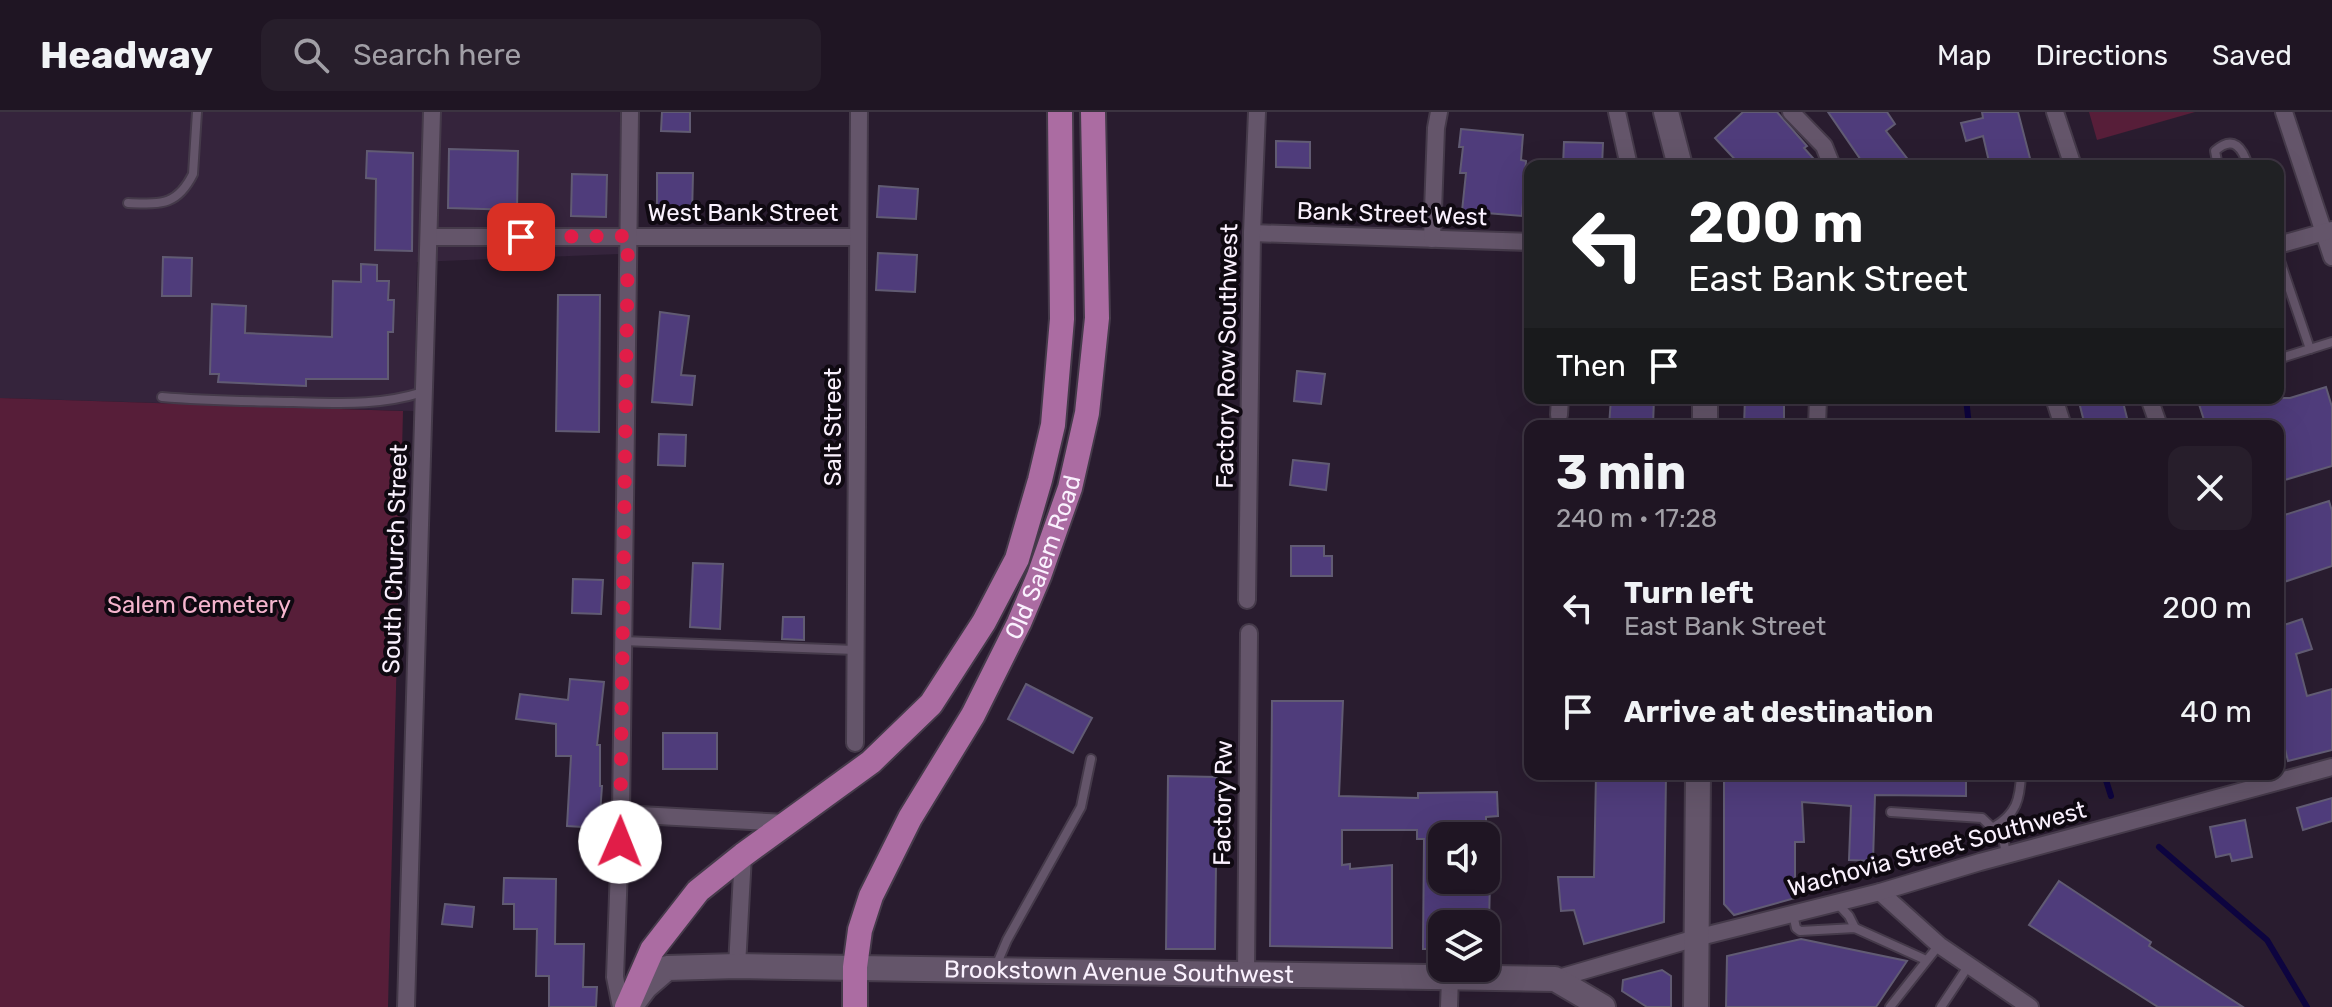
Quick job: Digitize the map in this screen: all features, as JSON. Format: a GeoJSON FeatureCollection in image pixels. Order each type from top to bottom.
{"type":"FeatureCollection","features":[{"type":"Feature","properties":{"kind":"main road","name":"Old Salem Road"},"geometry":{"type":"LineString","coordinates":[[626,1007],[652,950],[698,891],[871,762],[931,704],[984,622],[1017,559],[1053,425],[1062,319],[1060,112]]}},
{"type":"Feature","properties":{"kind":"main road","name":"Old Salem Road"},"geometry":{"type":"LineString","coordinates":[[855,1007],[855,967],[860,930],[871,896],[910,818],[973,715],[1019,623],[1070,488],[1087,413],[1097,318],[1093,112]]}},
{"type":"Feature","properties":{"kind":"street","name":"South Church Street"},"geometry":{"type":"LineString","coordinates":[[406,1007],[432,112]]}},
{"type":"Feature","properties":{"kind":"street"},"geometry":{"type":"LineString","coordinates":[[626,1007],[615,977],[621,814],[630,112]]}},
{"type":"Feature","properties":{"kind":"street","name":"Salt Street"},"geometry":{"type":"LineString","coordinates":[[855,743],[859,112]]}},
{"type":"Feature","properties":{"kind":"street","name":"Factory Row Southwest"},"geometry":{"type":"LineString","coordinates":[[1247,600],[1252,233],[1257,112]]}},
{"type":"Feature","properties":{"kind":"street"},"geometry":{"type":"LineString","coordinates":[[1432,239],[1439,112]]}},
{"type":"Feature","properties":{"kind":"street"},"geometry":{"type":"LineString","coordinates":[[1617,112],[1628,160]]}},
{"type":"Feature","properties":{"kind":"street"},"geometry":{"type":"LineString","coordinates":[[1666,112],[1678,160]]}},
{"type":"Feature","properties":{"kind":"street"},"geometry":{"type":"LineString","coordinates":[[1791,112],[1824,146],[1830,160]]}},
{"type":"Feature","properties":{"kind":"street"},"geometry":{"type":"LineString","coordinates":[[2055,112],[2071,160]]}},
{"type":"Feature","properties":{"kind":"street"},"geometry":{"type":"LineString","coordinates":[[2284,112],[2328,232],[2332,257]]}},
{"type":"Feature","properties":{"kind":"street"},"geometry":{"type":"LineString","coordinates":[[2284,243],[2328,232]]}},
{"type":"Feature","properties":{"kind":"street","name":"Bank Street West"},"geometry":{"type":"LineString","coordinates":[[1252,233],[1524,242]]}},
{"type":"Feature","properties":{"kind":"street","name":"West Bank Street"},"geometry":{"type":"LineString","coordinates":[[429,237],[857,237]]}},
{"type":"Feature","properties":{"kind":"street","name":"Factory Rw"},"geometry":{"type":"LineString","coordinates":[[1246,974],[1249,633]]}},
{"type":"Feature","properties":{"kind":"street","name":"Wachovia Street Southwest"},"geometry":{"type":"LineString","coordinates":[[2284,776],[2332,767]]}},
{"type":"Feature","properties":{"kind":"street"},"geometry":{"type":"LineString","coordinates":[[1696,1007],[1698,780]]}},
{"type":"Feature","properties":{"kind":"street","name":"Wachovia Street Southwest"},"geometry":{"type":"LineString","coordinates":[[1555,979],[1696,938],[1880,892],[2267,780]]}},
{"type":"Feature","properties":{"kind":"street"},"geometry":{"type":"LineString","coordinates":[[621,814],[787,823]]}},
{"type":"Feature","properties":{"kind":"street"},"geometry":{"type":"LineString","coordinates":[[737,966],[743,855]]}},
{"type":"Feature","properties":{"kind":"street"},"geometry":{"type":"LineString","coordinates":[[1880,892],[1939,945],[2030,1007]]}},
{"type":"Feature","properties":{"kind":"street","name":"Brookstown Avenue Southwest"},"geometry":{"type":"LineString","coordinates":[[626,1007],[667,968],[855,967],[1428,977]]}},
{"type":"Feature","properties":{"kind":"street","name":"Brookstown Avenue Southwest"},"geometry":{"type":"LineString","coordinates":[[1500,978],[1555,979],[1603,1007]]}},
{"type":"Feature","properties":{"kind":"street"},"geometry":{"type":"LineString","coordinates":[[1449,1007],[1450,982]]}},
{"type":"Feature","properties":{"kind":"lane"},"geometry":{"type":"LineString","coordinates":[[128,203],[161,204],[176,197],[189,182],[195,159],[197,112]]}},
{"type":"Feature","properties":{"kind":"lane"},"geometry":{"type":"LineString","coordinates":[[2217,160],[2215,151],[2228,144],[2243,149],[2246,160]]}},
{"type":"Feature","properties":{"kind":"lane"},"geometry":{"type":"LineString","coordinates":[[2284,273],[2310,349]]}},
{"type":"Feature","properties":{"kind":"lane"},"geometry":{"type":"LineString","coordinates":[[2284,357],[2332,342]]}},
{"type":"Feature","properties":{"kind":"lane"},"geometry":{"type":"LineString","coordinates":[[162,397],[206,401],[369,404],[397,401],[424,392]]}},
{"type":"Feature","properties":{"kind":"lane"},"geometry":{"type":"LineString","coordinates":[[623,641],[856,650]]}},
{"type":"Feature","properties":{"kind":"lane"},"geometry":{"type":"LineString","coordinates":[[994,970],[1007,940],[1081,807],[1091,759]]}},
{"type":"Feature","properties":{"kind":"lane"},"geometry":{"type":"LineString","coordinates":[[1994,827],[2008,818],[2020,795],[2021,780]]}},
{"type":"Feature","properties":{"kind":"lane"},"geometry":{"type":"LineString","coordinates":[[1891,812],[1982,818],[2003,838],[2006,855]]}},
{"type":"Feature","properties":{"kind":"lane"},"geometry":{"type":"LineString","coordinates":[[1837,903],[1855,928]]}},
{"type":"Feature","properties":{"kind":"lane"},"geometry":{"type":"LineString","coordinates":[[1793,914],[1796,928],[1800,931],[1855,928],[1926,960]]}},
{"type":"Feature","properties":{"kind":"lane"},"geometry":{"type":"LineString","coordinates":[[1890,1007],[1939,945]]}},
{"type":"Feature","properties":{"kind":"lane"},"geometry":{"type":"LineString","coordinates":[[1941,1007],[1969,965]]}},
{"type":"Feature","properties":{"kind":"shaded area"},"geometry":{"type":"Polygon","coordinates":[[[0,112],[620,112],[619,254],[417,262],[414,411],[0,398],[0,112]]]}},
{"type":"Feature","properties":{"kind":"green space"},"geometry":{"type":"Polygon","coordinates":[[[2089,112],[2195,112],[2097,140],[2089,112]]]}},
{"type":"Feature","properties":{"kind":"green space","name":"Salem Cemetery"},"geometry":{"type":"Polygon","coordinates":[[[0,398],[403,411],[388,1007],[0,1007],[0,398]]]}},
{"type":"Feature","properties":{"kind":"building"},"geometry":{"type":"Polygon","coordinates":[[[662,112],[690,112],[690,132],[661,131],[662,112]]]}},
{"type":"Feature","properties":{"kind":"building"},"geometry":{"type":"Polygon","coordinates":[[[1743,112],[1777,112],[1807,146],[1804,148],[1815,160],[1735,160],[1715,138],[1743,112]]]}},
{"type":"Feature","properties":{"kind":"building"},"geometry":{"type":"Polygon","coordinates":[[[1828,112],[1887,112],[1895,124],[1886,131],[1908,160],[1861,160],[1828,112]]]}},
{"type":"Feature","properties":{"kind":"building"},"geometry":{"type":"Polygon","coordinates":[[[1982,112],[2018,112],[2030,160],[1989,160],[1983,136],[1966,141],[1961,123],[1983,118],[1982,112]]]}},
{"type":"Feature","properties":{"kind":"building"},"geometry":{"type":"Polygon","coordinates":[[[1461,129],[1523,135],[1522,216],[1462,211],[1466,173],[1460,173],[1463,147],[1459,147],[1461,129]]]}},
{"type":"Feature","properties":{"kind":"building"},"geometry":{"type":"Polygon","coordinates":[[[1276,141],[1310,142],[1310,168],[1276,167],[1276,141]]]}},
{"type":"Feature","properties":{"kind":"building"},"geometry":{"type":"Polygon","coordinates":[[[1564,142],[1603,143],[1602,160],[1563,160],[1564,142]]]}},
{"type":"Feature","properties":{"kind":"building"},"geometry":{"type":"Polygon","coordinates":[[[449,149],[518,151],[517,210],[448,208],[449,149]]]}},
{"type":"Feature","properties":{"kind":"building"},"geometry":{"type":"Polygon","coordinates":[[[367,151],[413,153],[412,251],[375,250],[376,179],[366,178],[367,151]]]}},
{"type":"Feature","properties":{"kind":"building"},"geometry":{"type":"Polygon","coordinates":[[[657,173],[693,173],[692,216],[657,215],[657,173]]]}},
{"type":"Feature","properties":{"kind":"building"},"geometry":{"type":"Polygon","coordinates":[[[572,174],[607,175],[606,217],[571,216],[572,174]]]}},
{"type":"Feature","properties":{"kind":"building"},"geometry":{"type":"Polygon","coordinates":[[[879,186],[918,189],[916,219],[877,217],[879,186]]]}},
{"type":"Feature","properties":{"kind":"building"},"geometry":{"type":"Polygon","coordinates":[[[878,253],[917,255],[915,292],[876,290],[878,253]]]}},
{"type":"Feature","properties":{"kind":"building"},"geometry":{"type":"Polygon","coordinates":[[[163,257],[192,258],[191,296],[162,296],[163,257]]]}},
{"type":"Feature","properties":{"kind":"building"},"geometry":{"type":"Polygon","coordinates":[[[361,264],[377,265],[377,281],[389,281],[388,300],[394,300],[393,332],[388,332],[388,379],[306,379],[306,386],[218,382],[219,374],[210,374],[212,304],[246,306],[245,333],[332,337],[333,281],[361,282],[361,264]]]}},
{"type":"Feature","properties":{"kind":"building"},"geometry":{"type":"Polygon","coordinates":[[[558,295],[600,295],[599,432],[556,431],[558,295]]]}},
{"type":"Feature","properties":{"kind":"building"},"geometry":{"type":"Polygon","coordinates":[[[660,312],[689,316],[681,375],[695,376],[692,405],[652,402],[660,312]]]}},
{"type":"Feature","properties":{"kind":"building"},"geometry":{"type":"Polygon","coordinates":[[[1297,371],[1325,374],[1321,404],[1294,401],[1297,371]]]}},
{"type":"Feature","properties":{"kind":"building"},"geometry":{"type":"Polygon","coordinates":[[[2326,387],[2332,407],[2332,466],[2284,480],[2284,420],[2204,420],[2199,404],[2284,404],[2284,398],[2326,387]]]}},
{"type":"Feature","properties":{"kind":"building"},"geometry":{"type":"Polygon","coordinates":[[[1611,404],[1654,404],[1653,420],[1609,420],[1611,404]]]}},
{"type":"Feature","properties":{"kind":"building"},"geometry":{"type":"Polygon","coordinates":[[[1745,404],[1784,404],[1784,420],[1744,420],[1745,404]]]}},
{"type":"Feature","properties":{"kind":"building"},"geometry":{"type":"Polygon","coordinates":[[[2080,404],[2124,404],[2128,420],[2084,420],[2080,404]]]}},
{"type":"Feature","properties":{"kind":"building"},"geometry":{"type":"Polygon","coordinates":[[[659,434],[686,435],[685,466],[658,465],[659,434]]]}},
{"type":"Feature","properties":{"kind":"building"},"geometry":{"type":"Polygon","coordinates":[[[1293,460],[1329,464],[1326,490],[1290,485],[1293,460]]]}},
{"type":"Feature","properties":{"kind":"building"},"geometry":{"type":"Polygon","coordinates":[[[2329,501],[2332,511],[2332,566],[2284,582],[2284,515],[2329,501]]]}},
{"type":"Feature","properties":{"kind":"building"},"geometry":{"type":"Polygon","coordinates":[[[1291,546],[1324,546],[1324,556],[1332,556],[1332,576],[1291,576],[1291,546]]]}},
{"type":"Feature","properties":{"kind":"building"},"geometry":{"type":"Polygon","coordinates":[[[693,563],[723,564],[720,629],[690,627],[693,563]]]}},
{"type":"Feature","properties":{"kind":"building"},"geometry":{"type":"Polygon","coordinates":[[[573,579],[603,580],[601,614],[572,613],[573,579]]]}},
{"type":"Feature","properties":{"kind":"building"},"geometry":{"type":"Polygon","coordinates":[[[783,617],[804,617],[804,640],[782,639],[783,617]]]}},
{"type":"Feature","properties":{"kind":"building"},"geometry":{"type":"Polygon","coordinates":[[[2302,619],[2312,649],[2296,654],[2307,696],[2332,689],[2332,750],[2288,761],[2284,745],[2284,625],[2302,619]]]}},
{"type":"Feature","properties":{"kind":"building"},"geometry":{"type":"Polygon","coordinates":[[[570,679],[604,682],[597,745],[600,745],[602,786],[599,828],[567,826],[571,756],[556,756],[556,724],[516,719],[520,694],[568,700],[570,679]]]}},
{"type":"Feature","properties":{"kind":"building"},"geometry":{"type":"Polygon","coordinates":[[[1026,684],[1092,718],[1073,753],[1008,719],[1026,684]]]}},
{"type":"Feature","properties":{"kind":"building"},"geometry":{"type":"Polygon","coordinates":[[[1272,701],[1343,701],[1339,796],[1418,798],[1418,793],[1497,792],[1498,816],[1486,817],[1486,822],[1428,822],[1428,894],[1490,894],[1489,910],[1428,910],[1428,949],[1423,949],[1424,839],[1417,839],[1417,830],[1342,830],[1342,865],[1350,864],[1350,869],[1392,865],[1392,948],[1270,946],[1272,701]]]}},
{"type":"Feature","properties":{"kind":"building"},"geometry":{"type":"Polygon","coordinates":[[[663,733],[717,733],[717,769],[663,769],[663,733]]]}},
{"type":"Feature","properties":{"kind":"building"},"geometry":{"type":"Polygon","coordinates":[[[1168,776],[1217,777],[1215,949],[1166,949],[1168,776]]]}},
{"type":"Feature","properties":{"kind":"building"},"geometry":{"type":"Polygon","coordinates":[[[1596,780],[1666,780],[1664,922],[1584,944],[1574,910],[1561,911],[1558,877],[1594,877],[1596,780]]]}},
{"type":"Feature","properties":{"kind":"building"},"geometry":{"type":"Polygon","coordinates":[[[1724,780],[1966,780],[1966,796],[1875,795],[1873,861],[1849,860],[1851,806],[1802,802],[1804,842],[1795,842],[1795,898],[1734,915],[1724,904],[1724,780]]]}},
{"type":"Feature","properties":{"kind":"building"},"geometry":{"type":"Polygon","coordinates":[[[2332,798],[2332,821],[2303,830],[2297,808],[2332,798]]]}},
{"type":"Feature","properties":{"kind":"building"},"geometry":{"type":"Polygon","coordinates":[[[2245,820],[2252,857],[2232,861],[2230,854],[2216,857],[2210,827],[2245,820]]]}},
{"type":"Feature","properties":{"kind":"building"},"geometry":{"type":"Polygon","coordinates":[[[504,878],[556,879],[555,944],[584,944],[583,987],[597,987],[596,1007],[549,1007],[549,976],[536,976],[537,929],[514,929],[514,904],[503,904],[504,878]]]}},
{"type":"Feature","properties":{"kind":"building"},"geometry":{"type":"Polygon","coordinates":[[[2059,881],[2151,942],[2149,946],[2243,1007],[2158,1007],[2029,925],[2059,881]]]}},
{"type":"Feature","properties":{"kind":"building"},"geometry":{"type":"Polygon","coordinates":[[[445,904],[474,907],[472,927],[442,924],[445,904]]]}},
{"type":"Feature","properties":{"kind":"building"},"geometry":{"type":"Polygon","coordinates":[[[1801,939],[1907,961],[1876,1007],[1726,1007],[1727,956],[1801,939]]]}},
{"type":"Feature","properties":{"kind":"building"},"geometry":{"type":"Polygon","coordinates":[[[1662,970],[1671,976],[1671,1007],[1647,1007],[1622,991],[1623,980],[1662,970]]]}},
{"type":"Feature","properties":{"kind":"waterway"},"geometry":{"type":"LineString","coordinates":[[1967,404],[1968,420]]}},
{"type":"Feature","properties":{"kind":"waterway"},"geometry":{"type":"LineString","coordinates":[[2106,780],[2111,796]]}},
{"type":"Feature","properties":{"kind":"waterway"},"geometry":{"type":"LineString","coordinates":[[2159,847],[2267,940],[2307,1007]]}},
{"type":"Feature","properties":{"kind":"route"},"geometry":{"type":"LineString","coordinates":[[521,237],[628,236],[620,842]]}}]}
